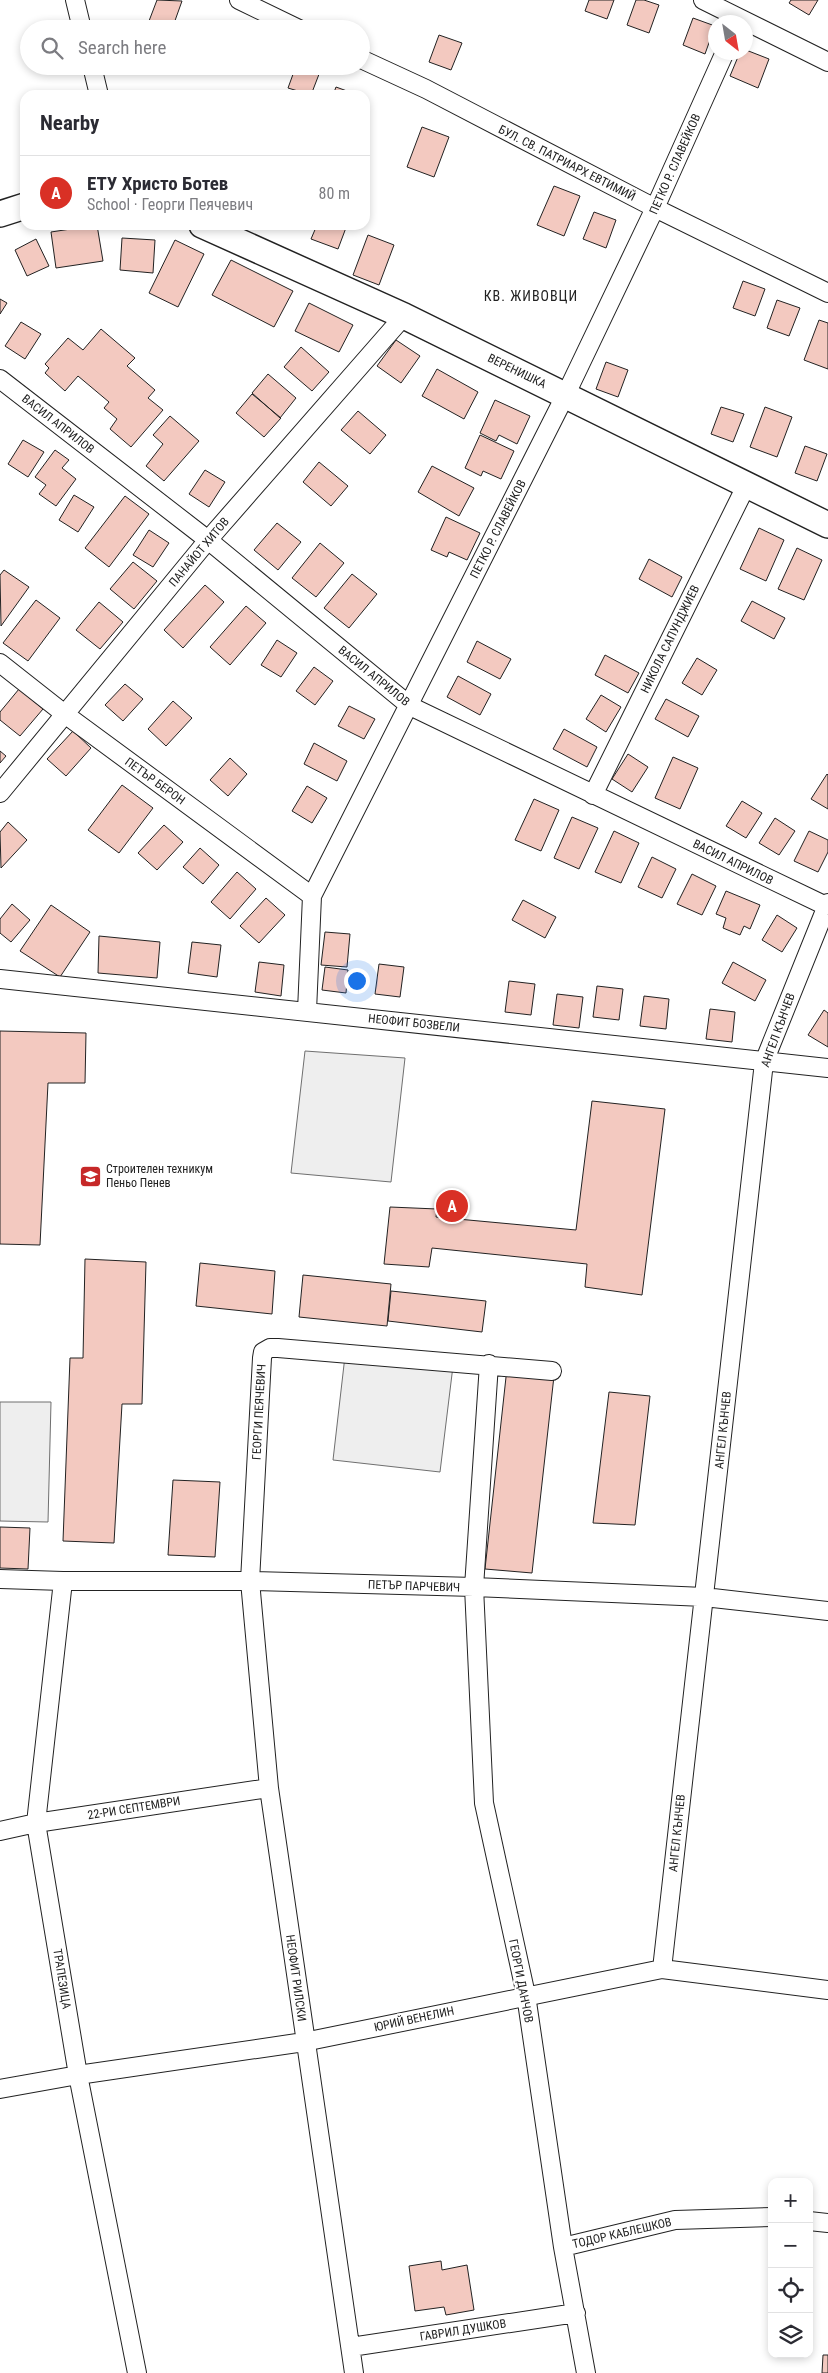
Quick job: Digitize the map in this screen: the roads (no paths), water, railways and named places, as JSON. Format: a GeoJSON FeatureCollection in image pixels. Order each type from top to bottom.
{"type":"FeatureCollection","features":[{"type":"Feature","properties":{"kind":"main road"},"geometry":{"type":"LineString","coordinates":[[0,214],[20,208]]}},
{"type":"Feature","properties":{"kind":"main road","name":"ВЕРЕНИШКА"},"geometry":{"type":"LineString","coordinates":[[213,230],[404,316],[566,394],[828,525]]}},
{"type":"Feature","properties":{"kind":"street"},"geometry":{"type":"LineString","coordinates":[[75,0],[80,20]]}},
{"type":"Feature","properties":{"kind":"street"},"geometry":{"type":"LineString","coordinates":[[239,0],[280,20]]}},
{"type":"Feature","properties":{"kind":"street"},"geometry":{"type":"LineString","coordinates":[[702,0],[730,15]]}},
{"type":"Feature","properties":{"kind":"street"},"geometry":{"type":"LineString","coordinates":[[753,26],[828,62]]}},
{"type":"Feature","properties":{"kind":"street","name":"ПЕТКО Р. СЛАВЕЙКОВ"},"geometry":{"type":"LineString","coordinates":[[307,1011],[312,896],[410,706],[566,394],[655,208],[721,60]]}},
{"type":"Feature","properties":{"kind":"street","name":"БУЛ. СВ. ПАТРИАРХ ЕВТИМИЙ"},"geometry":{"type":"LineString","coordinates":[[370,62],[426,89],[655,208],[828,293]]}},
{"type":"Feature","properties":{"kind":"street"},"geometry":{"type":"LineString","coordinates":[[94,75],[98,90]]}},
{"type":"Feature","properties":{"kind":"street","name":"ПАНАЙОТ ХИТОВ"},"geometry":{"type":"LineString","coordinates":[[0,793],[208,540],[404,316]]}},
{"type":"Feature","properties":{"kind":"street","name":"ВАСИЛ АПРИЛОВ"},"geometry":{"type":"LineString","coordinates":[[0,378],[208,540],[410,706],[593,795],[827,905]]}},
{"type":"Feature","properties":{"kind":"street","name":"НИКОЛА САПУНДЖИЕВ"},"geometry":{"type":"LineString","coordinates":[[593,795],[747,484]]}},
{"type":"Feature","properties":{"kind":"street","name":"ПЕТЪР БЕРОН"},"geometry":{"type":"LineString","coordinates":[[0,663],[66,715],[312,896]]}},
{"type":"Feature","properties":{"kind":"street","name":"АНГЕЛ КЪНЧЕВ"},"geometry":{"type":"LineString","coordinates":[[662,1969],[764,1062],[827,905]]}},
{"type":"Feature","properties":{"kind":"street","name":"НЕОФИТ БОЗВЕЛИ"},"geometry":{"type":"LineString","coordinates":[[0,979],[828,1068]]}},
{"type":"Feature","properties":{"kind":"street","name":"ГЕОРГИ ПЕЯЧЕВИЧ"},"geometry":{"type":"LineString","coordinates":[[250,1581],[264,1352],[270,1348],[278,1348],[490,1364],[552,1371]]}},
{"type":"Feature","properties":{"kind":"street"},"geometry":{"type":"LineString","coordinates":[[474,1587],[490,1364]]}},
{"type":"Feature","properties":{"kind":"street","name":"ПЕТЪР ПАРЧЕВИЧ"},"geometry":{"type":"LineString","coordinates":[[0,1579],[250,1581],[474,1587],[704,1597],[828,1611]]}},
{"type":"Feature","properties":{"kind":"street","name":"ТРАПЕЗИЦА"},"geometry":{"type":"LineString","coordinates":[[63,1581],[36,1823],[78,2075],[137,2373]]}},
{"type":"Feature","properties":{"kind":"street","name":"НЕОФИТ РИЛСКИ"},"geometry":{"type":"LineString","coordinates":[[250,1581],[269,1788],[304,2042],[354,2373]]}},
{"type":"Feature","properties":{"kind":"street","name":"ГЕОРГИ ДАНЧОВ"},"geometry":{"type":"LineString","coordinates":[[474,1587],[484,1804],[526,1995],[563,2247],[586,2373]]}},
{"type":"Feature","properties":{"kind":"street","name":"22-РИ СЕПТЕМВРИ"},"geometry":{"type":"LineString","coordinates":[[0,1831],[36,1823],[269,1788]]}},
{"type":"Feature","properties":{"kind":"street","name":"ЮРИЙ ВЕНЕЛИН"},"geometry":{"type":"LineString","coordinates":[[0,2089],[78,2075],[304,2042],[526,1995],[662,1969],[828,1990]]}},
{"type":"Feature","properties":{"kind":"street","name":"ТОДОР КАБЛЕШКОВ"},"geometry":{"type":"LineString","coordinates":[[563,2247],[675,2220],[768,2217]]}},
{"type":"Feature","properties":{"kind":"street"},"geometry":{"type":"LineString","coordinates":[[813,2221],[828,2223]]}},
{"type":"Feature","properties":{"kind":"street","name":"ГАВРИЛ ДУШКОВ"},"geometry":{"type":"LineString","coordinates":[[351,2348],[576,2313]]}},
{"type":"Feature","properties":{"kind":"place","name":"Строителен техникум Пеньо Пенев"},"geometry":{"type":"Point","coordinates":[90,1176]}},
{"type":"Feature","properties":{"kind":"place","name":"ЕТУ Христо Ботев"},"geometry":{"type":"Point","coordinates":[452,1206]}},
{"type":"Feature","properties":{"kind":"district","name":"КВ. ЖИВОВЦИ"},"geometry":{"type":"Point","coordinates":[531,296]}}]}
